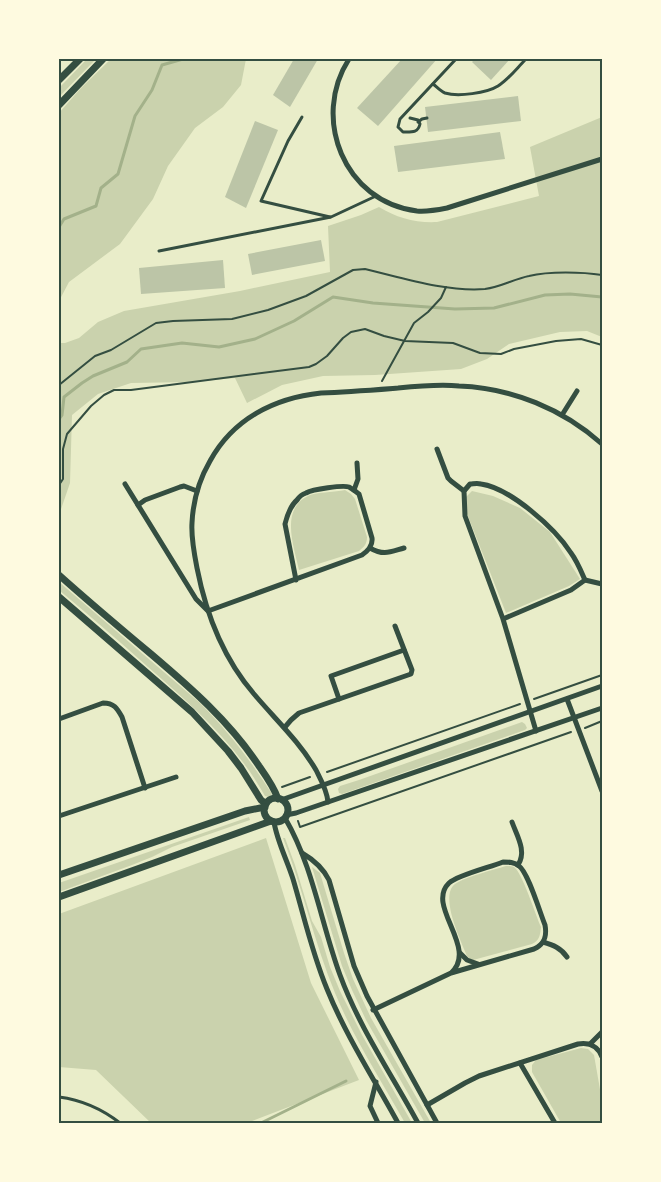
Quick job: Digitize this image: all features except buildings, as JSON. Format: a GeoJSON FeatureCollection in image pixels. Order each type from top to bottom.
{"type":"FeatureCollection","features":[{"type":"Feature","properties":{"kind":"street"},"geometry":{"type":"LineString","coordinates":[[59,80],[80,59]]}},
{"type":"Feature","properties":{"kind":"street"},"geometry":{"type":"LineString","coordinates":[[59,105],[103,59]]}},
{"type":"Feature","properties":{"kind":"street"},"geometry":{"type":"LineString","coordinates":[[349,59],[339,77],[332,109],[333,128],[339,149],[350,169],[363,185],[377,196],[405,208],[417,211],[438,210],[602,159]]}},
{"type":"Feature","properties":{"kind":"street"},"geometry":{"type":"LineString","coordinates":[[328,802],[323,784],[305,752],[254,695],[236,671],[220,642],[208,611],[192,537],[193,512],[197,491],[206,468],[219,446],[238,426],[255,413],[275,403],[315,394],[446,385],[476,387],[524,398],[562,415],[602,444]]}},
{"type":"Feature","properties":{"kind":"street"},"geometry":{"type":"LineString","coordinates":[[562,415],[577,392]]}},
{"type":"Feature","properties":{"kind":"street"},"geometry":{"type":"LineString","coordinates":[[437,449],[448,478],[464,491]]}},
{"type":"Feature","properties":{"kind":"street"},"geometry":{"type":"LineString","coordinates":[[354,490],[358,479],[356,463]]}},
{"type":"Feature","properties":{"kind":"street"},"geometry":{"type":"LineString","coordinates":[[125,484],[196,598],[208,611]]}},
{"type":"Feature","properties":{"kind":"street"},"geometry":{"type":"LineString","coordinates":[[536,731],[503,619],[465,516],[464,491],[470,484],[480,484],[508,494],[553,530],[571,552],[586,580]]}},
{"type":"Feature","properties":{"kind":"street"},"geometry":{"type":"LineString","coordinates":[[138,505],[145,500],[184,486],[197,491]]}},
{"type":"Feature","properties":{"kind":"street"},"geometry":{"type":"LineString","coordinates":[[208,611],[296,580],[362,555],[370,548],[372,538],[359,494],[348,486],[307,492],[295,501],[285,524],[296,580]]}},
{"type":"Feature","properties":{"kind":"street"},"geometry":{"type":"LineString","coordinates":[[370,548],[380,553],[404,548]]}},
{"type":"Feature","properties":{"kind":"street"},"geometry":{"type":"LineString","coordinates":[[59,575],[219,715],[257,762],[280,799],[287,806],[285,816],[302,852],[334,958],[348,996],[418,1123]]}},
{"type":"Feature","properties":{"kind":"street"},"geometry":{"type":"LineString","coordinates":[[503,619],[571,590],[586,580],[602,584]]}},
{"type":"Feature","properties":{"kind":"street"},"geometry":{"type":"LineString","coordinates":[[59,597],[192,712],[228,751],[265,806],[264,813],[266,817],[273,821],[327,988],[349,1035],[398,1123]]}},
{"type":"Feature","properties":{"kind":"street"},"geometry":{"type":"LineString","coordinates":[[284,727],[299,713],[410,674],[412,670],[395,626]]}},
{"type":"Feature","properties":{"kind":"street"},"geometry":{"type":"LineString","coordinates":[[339,699],[330,676],[404,650]]}},
{"type":"Feature","properties":{"kind":"street"},"geometry":{"type":"LineString","coordinates":[[59,875],[245,811],[265,806],[272,799],[280,799],[602,686]]}},
{"type":"Feature","properties":{"kind":"street"},"geometry":{"type":"LineString","coordinates":[[567,698],[602,791]]}},
{"type":"Feature","properties":{"kind":"street"},"geometry":{"type":"LineString","coordinates":[[59,719],[103,703],[110,703],[118,710],[122,717],[145,788]]}},
{"type":"Feature","properties":{"kind":"street"},"geometry":{"type":"LineString","coordinates":[[59,898],[273,821],[280,821],[285,816],[602,708]]}},
{"type":"Feature","properties":{"kind":"street"},"geometry":{"type":"LineString","coordinates":[[59,816],[176,777]]}},
{"type":"Feature","properties":{"kind":"street"},"geometry":{"type":"LineString","coordinates":[[512,822],[522,853],[521,861],[518,865]]}},
{"type":"Feature","properties":{"kind":"street"},"geometry":{"type":"LineString","coordinates":[[302,852],[317,863],[329,880],[354,966],[373,1010],[437,1123]]}},
{"type":"Feature","properties":{"kind":"street"},"geometry":{"type":"LineString","coordinates":[[373,1010],[451,973],[538,947],[543,942],[546,934],[545,925],[525,873],[518,865],[503,862],[456,878],[446,886],[443,901],[460,953],[471,963],[480,964]]}},
{"type":"Feature","properties":{"kind":"street"},"geometry":{"type":"LineString","coordinates":[[543,942],[556,946],[567,957]]}},
{"type":"Feature","properties":{"kind":"street"},"geometry":{"type":"LineString","coordinates":[[451,973],[459,962],[460,953]]}},
{"type":"Feature","properties":{"kind":"street"},"geometry":{"type":"LineString","coordinates":[[590,1044],[602,1032]]}},
{"type":"Feature","properties":{"kind":"street"},"geometry":{"type":"LineString","coordinates":[[427,1105],[479,1076],[578,1044],[590,1044],[598,1049],[602,1057]]}},
{"type":"Feature","properties":{"kind":"street"},"geometry":{"type":"LineString","coordinates":[[520,1063],[555,1123]]}},
{"type":"Feature","properties":{"kind":"street"},"geometry":{"type":"LineString","coordinates":[[376,1082],[370,1106],[378,1123]]}},
{"type":"Feature","properties":{"kind":"lane"},"geometry":{"type":"LineString","coordinates":[[410,118],[413,118],[420,124],[419,129],[416,132],[403,132],[398,127],[400,119],[456,59]]}},
{"type":"Feature","properties":{"kind":"lane"},"geometry":{"type":"LineString","coordinates":[[433,84],[443,92],[455,95],[489,91],[498,87],[526,59]]}},
{"type":"Feature","properties":{"kind":"lane"},"geometry":{"type":"LineString","coordinates":[[302,117],[288,141],[261,202],[331,217]]}},
{"type":"Feature","properties":{"kind":"lane"},"geometry":{"type":"LineString","coordinates":[[418,122],[426,118]]}},
{"type":"Feature","properties":{"kind":"lane"},"geometry":{"type":"LineString","coordinates":[[159,251],[331,217],[377,196]]}},
{"type":"Feature","properties":{"kind":"lane"},"geometry":{"type":"LineString","coordinates":[[59,1097],[95,1107],[120,1123]]}},
{"type":"Feature","properties":{"kind":"path"},"geometry":{"type":"LineString","coordinates":[[59,385],[95,356],[111,350],[156,323],[232,318],[268,310],[306,296],[353,270],[365,269],[446,287],[485,289],[529,276],[544,274],[602,275]]}},
{"type":"Feature","properties":{"kind":"path"},"geometry":{"type":"LineString","coordinates":[[378,389],[414,323],[441,298],[446,287]]}},
{"type":"Feature","properties":{"kind":"path"},"geometry":{"type":"LineString","coordinates":[[59,485],[63,479],[63,449],[67,434],[91,406],[104,395],[114,390],[131,390],[309,367],[327,356],[351,332],[365,329],[405,342],[453,343],[480,353],[501,354],[514,349],[556,341],[581,339],[602,345]]}},
{"type":"Feature","properties":{"kind":"path"},"geometry":{"type":"LineString","coordinates":[[284,786],[602,675]]}},
{"type":"Feature","properties":{"kind":"path"},"geometry":{"type":"LineString","coordinates":[[300,827],[602,721]]}},
{"type":"Feature","properties":{"kind":"green space"},"geometry":{"type":"Polygon","coordinates":[[[87,59],[96,59],[59,97],[59,88],[87,59]]]}},
{"type":"Feature","properties":{"kind":"green space"},"geometry":{"type":"Polygon","coordinates":[[[111,59],[246,59],[241,85],[223,107],[195,128],[168,166],[153,199],[120,244],[69,282],[59,301],[59,113],[111,59]]]}},
{"type":"Feature","properties":{"kind":"green space"},"geometry":{"type":"Polygon","coordinates":[[[602,117],[602,337],[587,331],[560,332],[509,344],[487,359],[461,369],[375,375],[323,376],[282,385],[247,403],[235,378],[191,382],[131,383],[98,394],[72,415],[70,483],[59,515],[59,343],[79,338],[98,322],[124,311],[240,291],[330,272],[328,226],[379,207],[406,219],[421,222],[437,222],[539,196],[530,147],[602,117]]]}},
{"type":"Feature","properties":{"kind":"green space"},"geometry":{"type":"Polygon","coordinates":[[[345,490],[355,499],[367,537],[365,545],[359,551],[299,570],[291,528],[294,509],[300,501],[310,495],[345,490]]]}},
{"type":"Feature","properties":{"kind":"green space"},"geometry":{"type":"Polygon","coordinates":[[[472,491],[493,496],[520,508],[550,532],[580,579],[569,586],[506,613],[462,501],[472,491]]]}},
{"type":"Feature","properties":{"kind":"green space"},"geometry":{"type":"Polygon","coordinates":[[[59,582],[200,703],[230,735],[247,758],[272,794],[269,797],[265,796],[241,759],[213,727],[165,682],[59,590],[59,582]]]}},
{"type":"Feature","properties":{"kind":"green space"},"geometry":{"type":"Polygon","coordinates":[[[522,722],[527,728],[525,730],[342,794],[339,793],[338,789],[340,786],[522,722]]]}},
{"type":"Feature","properties":{"kind":"green space"},"geometry":{"type":"Polygon","coordinates":[[[249,817],[250,820],[172,847],[132,865],[59,892],[59,883],[249,817]]]}},
{"type":"Feature","properties":{"kind":"green space"},"geometry":{"type":"Polygon","coordinates":[[[266,838],[311,983],[359,1080],[247,1123],[151,1123],[96,1070],[59,1067],[59,914],[266,838]]]}},
{"type":"Feature","properties":{"kind":"green space"},"geometry":{"type":"Polygon","coordinates":[[[283,838],[285,838],[312,921],[321,937],[340,991],[362,1035],[412,1123],[405,1123],[342,1010],[321,954],[283,838]]]}},
{"type":"Feature","properties":{"kind":"green space"},"geometry":{"type":"Polygon","coordinates":[[[506,866],[514,867],[521,877],[541,927],[539,937],[532,944],[473,960],[470,959],[456,930],[450,908],[449,898],[451,890],[455,884],[465,879],[506,866]]]}},
{"type":"Feature","properties":{"kind":"green space"},"geometry":{"type":"Polygon","coordinates":[[[312,867],[320,873],[353,979],[371,1018],[431,1123],[425,1123],[366,1020],[352,990],[342,966],[312,867]]]}},
{"type":"Feature","properties":{"kind":"green space"},"geometry":{"type":"Polygon","coordinates":[[[581,1048],[588,1049],[594,1055],[602,1101],[602,1123],[561,1123],[532,1072],[532,1065],[536,1060],[581,1048]]]}},
{"type":"Feature","properties":{"kind":"waterway"},"geometry":{"type":"LineString","coordinates":[[59,227],[64,219],[96,206],[101,188],[118,174],[135,116],[152,90],[162,65],[183,59]]}},
{"type":"Feature","properties":{"kind":"waterway"},"geometry":{"type":"LineString","coordinates":[[59,419],[62,415],[64,397],[93,376],[127,362],[141,349],[182,343],[219,347],[255,339],[294,321],[333,297],[373,303],[455,309],[494,308],[545,295],[570,294],[602,297]]}},
{"type":"Feature","properties":{"kind":"waterway"},"geometry":{"type":"LineString","coordinates":[[261,1123],[346,1081]]}}]}
